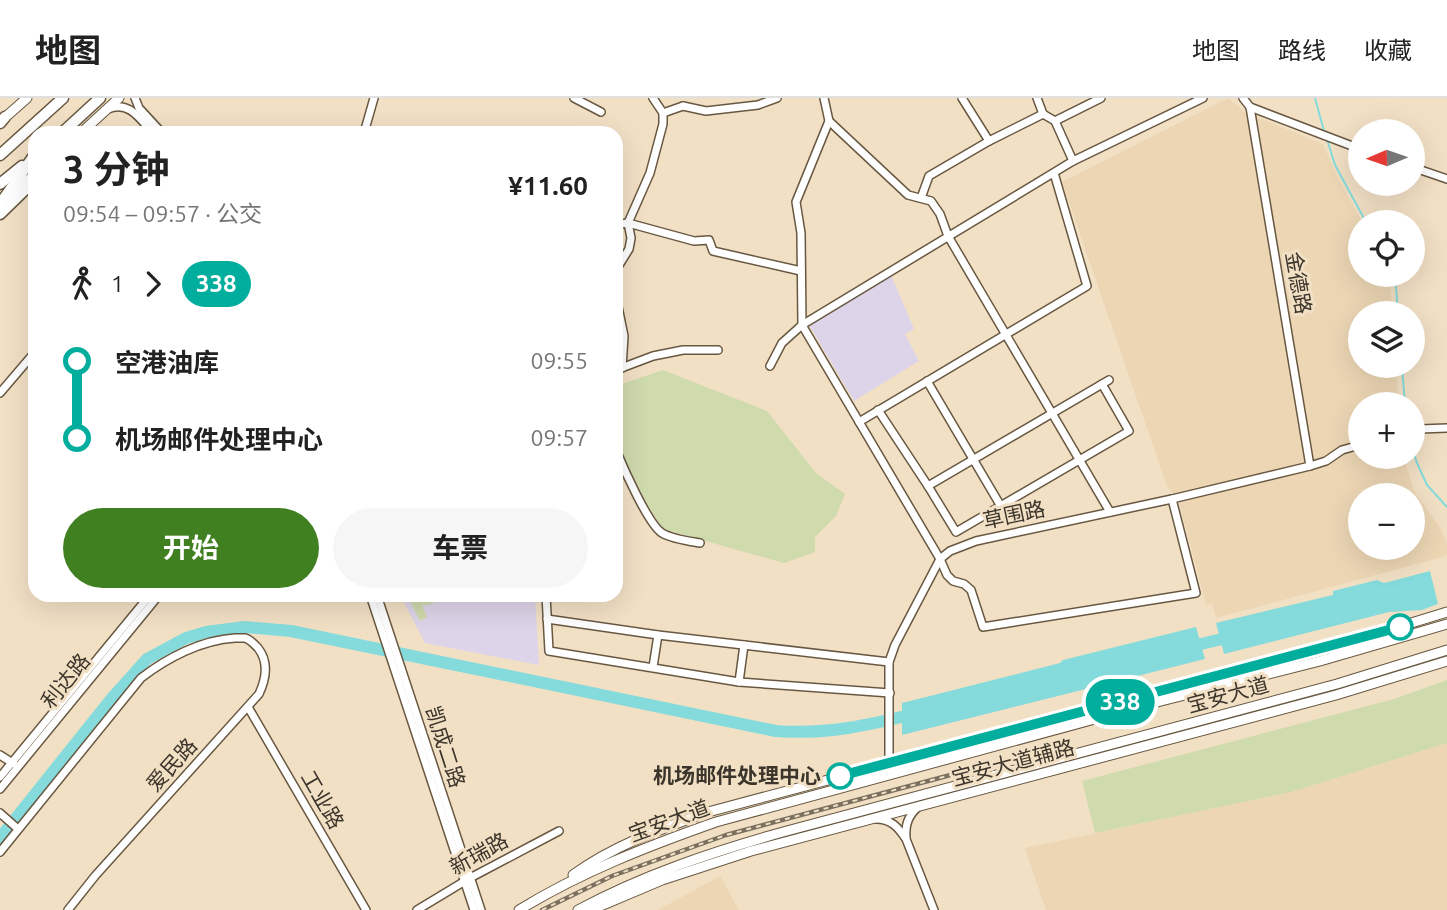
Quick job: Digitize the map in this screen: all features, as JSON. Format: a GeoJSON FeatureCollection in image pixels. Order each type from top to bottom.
{"type":"FeatureCollection","features":[{"type":"Feature","properties":{"kind":"highway"},"geometry":{"type":"LineString","coordinates":[[33,126],[64,98]]}},
{"type":"Feature","properties":{"kind":"highway"},"geometry":{"type":"LineString","coordinates":[[70,126],[100,98]]}},
{"type":"Feature","properties":{"kind":"highway"},"geometry":{"type":"LineString","coordinates":[[0,155],[28,130]]}},
{"type":"Feature","properties":{"kind":"highway"},"geometry":{"type":"LineString","coordinates":[[0,184],[28,161]]}},
{"type":"Feature","properties":{"kind":"highway"},"geometry":{"type":"LineString","coordinates":[[0,204],[28,164]]}},
{"type":"Feature","properties":{"kind":"highway"},"geometry":{"type":"LineString","coordinates":[[0,214],[28,187]]}},
{"type":"Feature","properties":{"kind":"main road"},"geometry":{"type":"LineString","coordinates":[[89,126],[119,98]]}},
{"type":"Feature","properties":{"kind":"main road"},"geometry":{"type":"LineString","coordinates":[[2,120],[24,99]]}},
{"type":"Feature","properties":{"kind":"main road"},"geometry":{"type":"LineString","coordinates":[[0,204],[28,180]]}},
{"type":"Feature","properties":{"kind":"main road","name":"宝安大道辅路"},"geometry":{"type":"LineString","coordinates":[[547,893],[594,860],[632,841],[730,806],[1382,632],[1447,612]]}},
{"type":"Feature","properties":{"kind":"main road","name":"宝安大道"},"geometry":{"type":"LineString","coordinates":[[519,910],[594,869],[716,822],[1161,701],[1320,661],[1447,624]]}},
{"type":"Feature","properties":{"kind":"main road","name":"宝安大道"},"geometry":{"type":"LineString","coordinates":[[578,910],[648,876],[732,846],[1337,684],[1447,650]]}},
{"type":"Feature","properties":{"kind":"main road","name":"宝安大道辅路"},"geometry":{"type":"LineString","coordinates":[[591,910],[662,880],[722,860],[1336,695],[1447,661]]}},
{"type":"Feature","properties":{"kind":"main road"},"geometry":{"type":"LineString","coordinates":[[1177,738],[1211,718]]}},
{"type":"Feature","properties":{"kind":"main road"},"geometry":{"type":"LineString","coordinates":[[986,737],[1063,728]]}},
{"type":"Feature","properties":{"kind":"street"},"geometry":{"type":"LineString","coordinates":[[135,98],[139,108],[156,126]]}},
{"type":"Feature","properties":{"kind":"street"},"geometry":{"type":"LineString","coordinates":[[366,126],[374,98]]}},
{"type":"Feature","properties":{"kind":"street"},"geometry":{"type":"LineString","coordinates":[[574,98],[601,112]]}},
{"type":"Feature","properties":{"kind":"street"},"geometry":{"type":"LineString","coordinates":[[623,259],[629,249],[631,238],[628,223],[650,173],[663,124],[663,113],[653,98]]}},
{"type":"Feature","properties":{"kind":"street"},"geometry":{"type":"LineString","coordinates":[[663,113],[683,102],[706,111],[758,105],[777,98]]}},
{"type":"Feature","properties":{"kind":"street"},"geometry":{"type":"LineString","coordinates":[[824,98],[829,121],[796,202],[801,233],[802,325],[947,575],[971,590],[983,627],[1196,593],[1172,499]]}},
{"type":"Feature","properties":{"kind":"street"},"geometry":{"type":"LineString","coordinates":[[962,98],[989,141]]}},
{"type":"Feature","properties":{"kind":"street"},"geometry":{"type":"LineString","coordinates":[[1037,98],[1044,114],[1055,121],[1073,161]]}},
{"type":"Feature","properties":{"kind":"street"},"geometry":{"type":"LineString","coordinates":[[1055,121],[1101,98]]}},
{"type":"Feature","properties":{"kind":"street"},"geometry":{"type":"LineString","coordinates":[[770,366],[782,343],[802,325],[1073,161],[1203,98]]}},
{"type":"Feature","properties":{"kind":"street"},"geometry":{"type":"LineString","coordinates":[[1243,98],[1250,107],[1348,145]]}},
{"type":"Feature","properties":{"kind":"street"},"geometry":{"type":"LineString","coordinates":[[107,109],[117,106],[128,108],[146,126]]}},
{"type":"Feature","properties":{"kind":"street","name":"金德路"},"geometry":{"type":"LineString","coordinates":[[1250,107],[1310,466]]}},
{"type":"Feature","properties":{"kind":"street"},"geometry":{"type":"LineString","coordinates":[[921,198],[929,176],[989,141],[1044,114]]}},
{"type":"Feature","properties":{"kind":"street"},"geometry":{"type":"LineString","coordinates":[[829,121],[908,195],[931,201],[940,214],[948,236],[1110,512]]}},
{"type":"Feature","properties":{"kind":"street"},"geometry":{"type":"LineString","coordinates":[[1425,171],[1447,179]]}},
{"type":"Feature","properties":{"kind":"street"},"geometry":{"type":"LineString","coordinates":[[859,422],[1087,286],[1054,173]]}},
{"type":"Feature","properties":{"kind":"street"},"geometry":{"type":"LineString","coordinates":[[623,224],[694,241],[709,240],[713,251],[801,271]]}},
{"type":"Feature","properties":{"kind":"street"},"geometry":{"type":"LineString","coordinates":[[623,367],[653,356],[683,350],[718,350]]}},
{"type":"Feature","properties":{"kind":"street"},"geometry":{"type":"LineString","coordinates":[[0,393],[28,360]]}},
{"type":"Feature","properties":{"kind":"street"},"geometry":{"type":"LineString","coordinates":[[927,381],[1009,520]]}},
{"type":"Feature","properties":{"kind":"street"},"geometry":{"type":"LineString","coordinates":[[878,410],[956,532],[1129,431],[1106,382],[928,486]]}},
{"type":"Feature","properties":{"kind":"street"},"geometry":{"type":"LineString","coordinates":[[1425,429],[1447,428]]}},
{"type":"Feature","properties":{"kind":"street","name":"草围路"},"geometry":{"type":"LineString","coordinates":[[940,559],[950,551],[976,541],[1310,466],[1326,461],[1348,448]]}},
{"type":"Feature","properties":{"kind":"street"},"geometry":{"type":"LineString","coordinates":[[623,468],[656,527],[663,534],[700,543]]}},
{"type":"Feature","properties":{"kind":"street"},"geometry":{"type":"LineString","coordinates":[[889,763],[889,662],[895,645],[940,559]]}},
{"type":"Feature","properties":{"kind":"street","name":"利达路"},"geometry":{"type":"LineString","coordinates":[[0,789],[15,764],[144,602]]}},
{"type":"Feature","properties":{"kind":"street","name":"利达路"},"geometry":{"type":"LineString","coordinates":[[0,777],[15,764],[153,602]]}},
{"type":"Feature","properties":{"kind":"street","name":"凯成二路"},"geometry":{"type":"LineString","coordinates":[[373,602],[388,640]]}},
{"type":"Feature","properties":{"kind":"street","name":"凯成二路"},"geometry":{"type":"LineString","coordinates":[[379,602],[388,640],[467,880],[474,910]]}},
{"type":"Feature","properties":{"kind":"street"},"geometry":{"type":"LineString","coordinates":[[546,602],[549,652],[739,682],[890,693]]}},
{"type":"Feature","properties":{"kind":"street"},"geometry":{"type":"LineString","coordinates":[[547,619],[889,662]]}},
{"type":"Feature","properties":{"kind":"street"},"geometry":{"type":"LineString","coordinates":[[653,667],[658,635]]}},
{"type":"Feature","properties":{"kind":"street","name":"爱民路"},"geometry":{"type":"LineString","coordinates":[[18,829],[141,678],[170,659],[199,646],[227,639],[245,638],[261,652],[265,660],[264,682],[259,694],[95,876],[68,910]]}},
{"type":"Feature","properties":{"kind":"street"},"geometry":{"type":"LineString","coordinates":[[739,682],[744,645]]}},
{"type":"Feature","properties":{"kind":"street","name":"工业路"},"geometry":{"type":"LineString","coordinates":[[248,707],[366,910]]}},
{"type":"Feature","properties":{"kind":"street"},"geometry":{"type":"LineString","coordinates":[[0,755],[15,764]]}},
{"type":"Feature","properties":{"kind":"street"},"geometry":{"type":"LineString","coordinates":[[918,807],[908,819],[906,839],[934,910]]}},
{"type":"Feature","properties":{"kind":"street"},"geometry":{"type":"LineString","coordinates":[[0,852],[18,829],[1,814]]}},
{"type":"Feature","properties":{"kind":"street"},"geometry":{"type":"LineString","coordinates":[[874,818],[893,823],[906,839]]}},
{"type":"Feature","properties":{"kind":"street","name":"新瑞路"},"geometry":{"type":"LineString","coordinates":[[417,910],[559,831]]}},
{"type":"Feature","properties":{"kind":"street","name":"凯成二路"},"geometry":{"type":"LineString","coordinates":[[467,880],[481,910]]}},
{"type":"Feature","properties":{"kind":"shaded area"},"geometry":{"type":"Polygon","coordinates":[[[1228,98],[1245,112],[1323,144],[1356,210],[1348,210],[1348,287],[1390,287],[1392,301],[1348,301],[1348,378],[1397,378],[1397,392],[1348,392],[1348,469],[1408,469],[1412,483],[1348,483],[1348,560],[1425,560],[1425,506],[1441,529],[1447,544],[1447,554],[1216,618],[1212,604],[1206,605],[1179,503],[1167,486],[1062,182],[1228,98]]]}},
{"type":"Feature","properties":{"kind":"shaded area"},"geometry":{"type":"Polygon","coordinates":[[[891,275],[914,329],[905,334],[919,361],[854,401],[809,325],[891,275]]]}},
{"type":"Feature","properties":{"kind":"shaded area"},"geometry":{"type":"Polygon","coordinates":[[[404,602],[535,602],[539,665],[425,643],[404,602]]]}},
{"type":"Feature","properties":{"kind":"shaded area"},"geometry":{"type":"Polygon","coordinates":[[[1447,743],[1447,910],[1046,910],[1025,848],[1291,792],[1447,743]]]}},
{"type":"Feature","properties":{"kind":"shaded area"},"geometry":{"type":"Polygon","coordinates":[[[720,876],[739,910],[658,910],[720,876]]]}},
{"type":"Feature","properties":{"kind":"green space"},"geometry":{"type":"Polygon","coordinates":[[[663,370],[767,411],[816,473],[845,494],[836,516],[815,537],[815,552],[784,563],[663,529],[633,482],[623,458],[623,384],[663,370]]]}},
{"type":"Feature","properties":{"kind":"green space"},"geometry":{"type":"Polygon","coordinates":[[[410,602],[435,602],[422,605],[427,617],[420,621],[410,602]]]}},
{"type":"Feature","properties":{"kind":"green space"},"geometry":{"type":"Polygon","coordinates":[[[1447,680],[1447,743],[1291,792],[1095,833],[1082,781],[1394,699],[1447,680]]]}},
{"type":"Feature","properties":{"kind":"water"},"geometry":{"type":"Polygon","coordinates":[[[1430,571],[1438,604],[1422,610],[1389,612],[1224,654],[1216,623],[1333,595],[1333,591],[1377,580],[1384,583],[1430,571]]]}},
{"type":"Feature","properties":{"kind":"water"},"geometry":{"type":"Polygon","coordinates":[[[1196,627],[1205,659],[902,735],[902,703],[1196,627]]]}},
{"type":"Feature","properties":{"kind":"waterway"},"geometry":{"type":"LineString","coordinates":[[1315,98],[1324,131]]}},
{"type":"Feature","properties":{"kind":"waterway"},"geometry":{"type":"LineString","coordinates":[[1327,139],[1335,165],[1359,210]]}},
{"type":"Feature","properties":{"kind":"waterway"},"geometry":{"type":"LineString","coordinates":[[1396,287],[1397,301]]}},
{"type":"Feature","properties":{"kind":"waterway"},"geometry":{"type":"LineString","coordinates":[[1403,378],[1404,392]]}},
{"type":"Feature","properties":{"kind":"waterway"},"geometry":{"type":"LineString","coordinates":[[1420,469],[1427,485],[1447,507]]}},
{"type":"Feature","properties":{"kind":"waterway"},"geometry":{"type":"LineString","coordinates":[[0,838],[112,698],[147,659],[186,638],[206,632],[245,627],[291,631],[776,731],[830,730],[918,713]]}},
{"type":"Feature","properties":{"kind":"waterway"},"geometry":{"type":"LineString","coordinates":[[1188,647],[1235,636]]}},
{"type":"Feature","properties":{"kind":"railway"},"geometry":{"type":"LineString","coordinates":[[542,910],[612,876],[726,835],[958,773]]}},
{"type":"Feature","properties":{"kind":"bus line","name":"338"},"geometry":{"type":"LineString","coordinates":[[840,776],[1400,627]]}},
{"type":"Feature","properties":{"kind":"place","name":"机场邮件处理中心"},"geometry":{"type":"Point","coordinates":[840,776]}}]}
